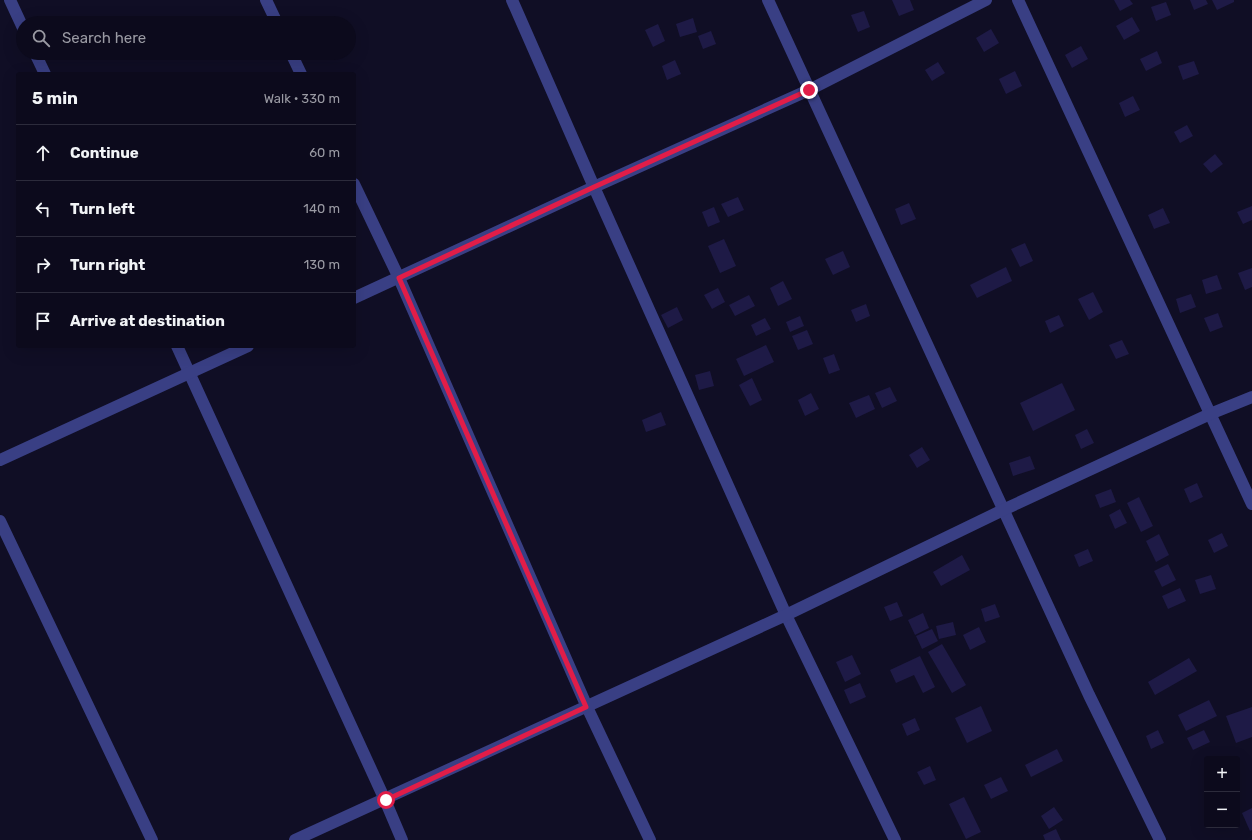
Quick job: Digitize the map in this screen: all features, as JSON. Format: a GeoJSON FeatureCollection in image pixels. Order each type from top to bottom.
{"type":"FeatureCollection","features":[{"type":"Feature","properties":{"kind":"street"},"geometry":{"type":"LineString","coordinates":[[10,0],[17,16]]}},
{"type":"Feature","properties":{"kind":"street"},"geometry":{"type":"LineString","coordinates":[[266,0],[274,16]]}},
{"type":"Feature","properties":{"kind":"street"},"geometry":{"type":"LineString","coordinates":[[512,0],[594,187],[786,615],[895,840]]}},
{"type":"Feature","properties":{"kind":"street"},"geometry":{"type":"LineString","coordinates":[[768,0],[1089,696],[1160,840]]}},
{"type":"Feature","properties":{"kind":"street"},"geometry":{"type":"LineString","coordinates":[[356,297],[809,90],[986,0]]}},
{"type":"Feature","properties":{"kind":"street"},"geometry":{"type":"LineString","coordinates":[[1018,0],[1252,504]]}},
{"type":"Feature","properties":{"kind":"street"},"geometry":{"type":"LineString","coordinates":[[38,60],[44,72]]}},
{"type":"Feature","properties":{"kind":"street"},"geometry":{"type":"LineString","coordinates":[[294,60],[300,72]]}},
{"type":"Feature","properties":{"kind":"street"},"geometry":{"type":"LineString","coordinates":[[356,188],[399,278],[586,707],[650,840]]}},
{"type":"Feature","properties":{"kind":"street"},"geometry":{"type":"LineString","coordinates":[[177,348],[386,800],[402,840]]}},
{"type":"Feature","properties":{"kind":"street"},"geometry":{"type":"LineString","coordinates":[[0,460],[244,348]]}},
{"type":"Feature","properties":{"kind":"street"},"geometry":{"type":"LineString","coordinates":[[295,840],[386,800],[786,615],[1003,510],[1210,414],[1252,397]]}},
{"type":"Feature","properties":{"kind":"street"},"geometry":{"type":"LineString","coordinates":[[0,521],[152,840]]}},
{"type":"Feature","properties":{"kind":"building"},"geometry":{"type":"Polygon","coordinates":[[[892,0],[910,0],[914,10],[899,16],[892,0]]]}},
{"type":"Feature","properties":{"kind":"building"},"geometry":{"type":"Polygon","coordinates":[[[1114,0],[1130,0],[1133,4],[1120,11],[1114,0]]]}},
{"type":"Feature","properties":{"kind":"building"},"geometry":{"type":"Polygon","coordinates":[[[1190,0],[1206,0],[1208,4],[1194,10],[1190,0]]]}},
{"type":"Feature","properties":{"kind":"building"},"geometry":{"type":"Polygon","coordinates":[[[1212,0],[1234,0],[1234,2],[1217,10],[1212,0]]]}},
{"type":"Feature","properties":{"kind":"building"},"geometry":{"type":"Polygon","coordinates":[[[1166,2],[1171,15],[1156,21],[1151,7],[1166,2]]]}},
{"type":"Feature","properties":{"kind":"building"},"geometry":{"type":"Polygon","coordinates":[[[864,11],[870,27],[858,32],[851,15],[864,11]]]}},
{"type":"Feature","properties":{"kind":"building"},"geometry":{"type":"Polygon","coordinates":[[[1132,17],[1140,31],[1124,40],[1116,26],[1132,17]]]}},
{"type":"Feature","properties":{"kind":"building"},"geometry":{"type":"Polygon","coordinates":[[[693,18],[697,32],[680,37],[676,24],[693,18]]]}},
{"type":"Feature","properties":{"kind":"building"},"geometry":{"type":"Polygon","coordinates":[[[658,24],[665,41],[653,47],[645,30],[658,24]]]}},
{"type":"Feature","properties":{"kind":"building"},"geometry":{"type":"Polygon","coordinates":[[[991,29],[999,43],[984,52],[976,38],[991,29]]]}},
{"type":"Feature","properties":{"kind":"building"},"geometry":{"type":"Polygon","coordinates":[[[711,31],[716,44],[703,49],[698,36],[711,31]]]}},
{"type":"Feature","properties":{"kind":"building"},"geometry":{"type":"Polygon","coordinates":[[[1081,46],[1088,59],[1072,68],[1065,55],[1081,46]]]}},
{"type":"Feature","properties":{"kind":"building"},"geometry":{"type":"Polygon","coordinates":[[[1157,51],[1162,63],[1146,71],[1140,59],[1157,51]]]}},
{"type":"Feature","properties":{"kind":"building"},"geometry":{"type":"Polygon","coordinates":[[[675,60],[681,74],[667,80],[662,66],[675,60]]]}},
{"type":"Feature","properties":{"kind":"building"},"geometry":{"type":"Polygon","coordinates":[[[1194,61],[1199,74],[1183,80],[1178,66],[1194,61]]]}},
{"type":"Feature","properties":{"kind":"building"},"geometry":{"type":"Polygon","coordinates":[[[938,62],[945,73],[932,81],[925,70],[938,62]]]}},
{"type":"Feature","properties":{"kind":"building"},"geometry":{"type":"Polygon","coordinates":[[[1015,71],[1022,86],[1006,94],[999,79],[1015,71]]]}},
{"type":"Feature","properties":{"kind":"building"},"geometry":{"type":"Polygon","coordinates":[[[1133,96],[1140,110],[1125,117],[1119,103],[1133,96]]]}},
{"type":"Feature","properties":{"kind":"building"},"geometry":{"type":"Polygon","coordinates":[[[1187,125],[1193,136],[1180,143],[1174,132],[1187,125]]]}},
{"type":"Feature","properties":{"kind":"building"},"geometry":{"type":"Polygon","coordinates":[[[1215,154],[1223,164],[1211,173],[1203,164],[1215,154]]]}},
{"type":"Feature","properties":{"kind":"building"},"geometry":{"type":"Polygon","coordinates":[[[738,197],[744,210],[728,217],[721,204],[738,197]]]}},
{"type":"Feature","properties":{"kind":"building"},"geometry":{"type":"Polygon","coordinates":[[[909,203],[916,219],[901,225],[895,209],[909,203]]]}},
{"type":"Feature","properties":{"kind":"building"},"geometry":{"type":"Polygon","coordinates":[[[1252,206],[1252,220],[1243,224],[1237,212],[1252,206]]]}},
{"type":"Feature","properties":{"kind":"building"},"geometry":{"type":"Polygon","coordinates":[[[714,207],[720,222],[708,227],[702,212],[714,207]]]}},
{"type":"Feature","properties":{"kind":"building"},"geometry":{"type":"Polygon","coordinates":[[[1163,208],[1170,223],[1154,229],[1148,215],[1163,208]]]}},
{"type":"Feature","properties":{"kind":"building"},"geometry":{"type":"Polygon","coordinates":[[[724,239],[736,266],[720,273],[708,246],[724,239]]]}},
{"type":"Feature","properties":{"kind":"building"},"geometry":{"type":"Polygon","coordinates":[[[1025,243],[1033,261],[1020,267],[1011,249],[1025,243]]]}},
{"type":"Feature","properties":{"kind":"building"},"geometry":{"type":"Polygon","coordinates":[[[843,251],[850,267],[833,275],[825,259],[843,251]]]}},
{"type":"Feature","properties":{"kind":"building"},"geometry":{"type":"Polygon","coordinates":[[[1006,267],[1012,281],[977,298],[970,285],[1006,267]]]}},
{"type":"Feature","properties":{"kind":"building"},"geometry":{"type":"Polygon","coordinates":[[[1252,268],[1252,287],[1245,290],[1238,273],[1252,268]]]}},
{"type":"Feature","properties":{"kind":"building"},"geometry":{"type":"Polygon","coordinates":[[[1217,275],[1222,289],[1206,294],[1202,280],[1217,275]]]}},
{"type":"Feature","properties":{"kind":"building"},"geometry":{"type":"Polygon","coordinates":[[[783,281],[792,299],[778,306],[770,288],[783,281]]]}},
{"type":"Feature","properties":{"kind":"building"},"geometry":{"type":"Polygon","coordinates":[[[718,288],[725,302],[712,309],[704,295],[718,288]]]}},
{"type":"Feature","properties":{"kind":"building"},"geometry":{"type":"Polygon","coordinates":[[[1093,292],[1103,312],[1089,320],[1078,299],[1093,292]]]}},
{"type":"Feature","properties":{"kind":"building"},"geometry":{"type":"Polygon","coordinates":[[[1191,294],[1196,307],[1180,313],[1176,299],[1191,294]]]}},
{"type":"Feature","properties":{"kind":"building"},"geometry":{"type":"Polygon","coordinates":[[[749,295],[755,306],[735,316],[729,305],[749,295]]]}},
{"type":"Feature","properties":{"kind":"building"},"geometry":{"type":"Polygon","coordinates":[[[866,304],[870,316],[856,322],[851,310],[866,304]]]}},
{"type":"Feature","properties":{"kind":"building"},"geometry":{"type":"Polygon","coordinates":[[[677,307],[683,320],[668,328],[661,315],[677,307]]]}},
{"type":"Feature","properties":{"kind":"building"},"geometry":{"type":"Polygon","coordinates":[[[1218,313],[1223,327],[1210,332],[1204,318],[1218,313]]]}},
{"type":"Feature","properties":{"kind":"building"},"geometry":{"type":"Polygon","coordinates":[[[1059,315],[1064,326],[1050,333],[1045,321],[1059,315]]]}},
{"type":"Feature","properties":{"kind":"building"},"geometry":{"type":"Polygon","coordinates":[[[800,316],[804,326],[790,332],[786,322],[800,316]]]}},
{"type":"Feature","properties":{"kind":"building"},"geometry":{"type":"Polygon","coordinates":[[[765,318],[771,329],[756,336],[751,325],[765,318]]]}},
{"type":"Feature","properties":{"kind":"building"},"geometry":{"type":"Polygon","coordinates":[[[807,330],[813,344],[798,350],[792,336],[807,330]]]}},
{"type":"Feature","properties":{"kind":"building"},"geometry":{"type":"Polygon","coordinates":[[[1122,340],[1129,354],[1116,359],[1109,345],[1122,340]]]}},
{"type":"Feature","properties":{"kind":"building"},"geometry":{"type":"Polygon","coordinates":[[[766,345],[774,362],[744,376],[736,359],[766,345]]]}},
{"type":"Feature","properties":{"kind":"building"},"geometry":{"type":"Polygon","coordinates":[[[834,354],[840,370],[829,374],[823,358],[834,354]]]}},
{"type":"Feature","properties":{"kind":"building"},"geometry":{"type":"Polygon","coordinates":[[[710,371],[714,386],[699,390],[695,375],[710,371]]]}},
{"type":"Feature","properties":{"kind":"building"},"geometry":{"type":"Polygon","coordinates":[[[752,378],[762,400],[750,406],[739,385],[752,378]]]}},
{"type":"Feature","properties":{"kind":"building"},"geometry":{"type":"Polygon","coordinates":[[[1062,383],[1075,410],[1033,431],[1020,403],[1062,383]]]}},
{"type":"Feature","properties":{"kind":"building"},"geometry":{"type":"Polygon","coordinates":[[[890,387],[897,401],[882,408],[875,393],[890,387]]]}},
{"type":"Feature","properties":{"kind":"building"},"geometry":{"type":"Polygon","coordinates":[[[811,393],[819,409],[805,416],[798,400],[811,393]]]}},
{"type":"Feature","properties":{"kind":"building"},"geometry":{"type":"Polygon","coordinates":[[[869,395],[875,409],[856,418],[849,403],[869,395]]]}},
{"type":"Feature","properties":{"kind":"building"},"geometry":{"type":"Polygon","coordinates":[[[661,412],[666,425],[646,432],[642,420],[661,412]]]}},
{"type":"Feature","properties":{"kind":"building"},"geometry":{"type":"Polygon","coordinates":[[[1087,429],[1094,443],[1081,449],[1075,435],[1087,429]]]}},
{"type":"Feature","properties":{"kind":"building"},"geometry":{"type":"Polygon","coordinates":[[[922,447],[930,460],[917,468],[909,455],[922,447]]]}},
{"type":"Feature","properties":{"kind":"building"},"geometry":{"type":"Polygon","coordinates":[[[1030,456],[1035,469],[1013,476],[1009,463],[1030,456]]]}},
{"type":"Feature","properties":{"kind":"building"},"geometry":{"type":"Polygon","coordinates":[[[1197,483],[1203,497],[1190,503],[1184,489],[1197,483]]]}},
{"type":"Feature","properties":{"kind":"building"},"geometry":{"type":"Polygon","coordinates":[[[1111,489],[1116,502],[1100,508],[1095,495],[1111,489]]]}},
{"type":"Feature","properties":{"kind":"building"},"geometry":{"type":"Polygon","coordinates":[[[1139,497],[1153,526],[1141,532],[1127,503],[1139,497]]]}},
{"type":"Feature","properties":{"kind":"building"},"geometry":{"type":"Polygon","coordinates":[[[1120,509],[1127,523],[1115,529],[1109,515],[1120,509]]]}},
{"type":"Feature","properties":{"kind":"building"},"geometry":{"type":"Polygon","coordinates":[[[1222,533],[1228,546],[1214,553],[1208,540],[1222,533]]]}},
{"type":"Feature","properties":{"kind":"building"},"geometry":{"type":"Polygon","coordinates":[[[1159,534],[1169,555],[1156,562],[1146,541],[1159,534]]]}},
{"type":"Feature","properties":{"kind":"building"},"geometry":{"type":"Polygon","coordinates":[[[1088,549],[1093,561],[1079,567],[1074,555],[1088,549]]]}},
{"type":"Feature","properties":{"kind":"building"},"geometry":{"type":"Polygon","coordinates":[[[962,555],[970,570],[941,586],[933,572],[962,555]]]}},
{"type":"Feature","properties":{"kind":"building"},"geometry":{"type":"Polygon","coordinates":[[[1168,564],[1176,580],[1162,587],[1154,571],[1168,564]]]}},
{"type":"Feature","properties":{"kind":"building"},"geometry":{"type":"Polygon","coordinates":[[[1211,575],[1216,589],[1200,594],[1195,580],[1211,575]]]}},
{"type":"Feature","properties":{"kind":"building"},"geometry":{"type":"Polygon","coordinates":[[[1180,588],[1186,601],[1168,609],[1162,596],[1180,588]]]}},
{"type":"Feature","properties":{"kind":"building"},"geometry":{"type":"Polygon","coordinates":[[[897,602],[903,616],[890,621],[884,607],[897,602]]]}},
{"type":"Feature","properties":{"kind":"building"},"geometry":{"type":"Polygon","coordinates":[[[995,604],[1000,617],[985,622],[981,609],[995,604]]]}},
{"type":"Feature","properties":{"kind":"building"},"geometry":{"type":"Polygon","coordinates":[[[923,613],[929,628],[915,635],[908,620],[923,613]]]}},
{"type":"Feature","properties":{"kind":"building"},"geometry":{"type":"Polygon","coordinates":[[[953,622],[956,635],[939,639],[936,626],[953,622]]]}},
{"type":"Feature","properties":{"kind":"building"},"geometry":{"type":"Polygon","coordinates":[[[979,627],[986,642],[970,650],[963,635],[979,627]]]}},
{"type":"Feature","properties":{"kind":"building"},"geometry":{"type":"Polygon","coordinates":[[[932,629],[938,641],[922,649],[916,636],[932,629]]]}},
{"type":"Feature","properties":{"kind":"building"},"geometry":{"type":"Polygon","coordinates":[[[942,644],[966,685],[952,693],[928,652],[942,644]]]}},
{"type":"Feature","properties":{"kind":"building"},"geometry":{"type":"Polygon","coordinates":[[[852,655],[861,674],[845,682],[836,662],[852,655]]]}},
{"type":"Feature","properties":{"kind":"building"},"geometry":{"type":"Polygon","coordinates":[[[920,656],[935,687],[923,693],[914,675],[896,683],[890,670],[920,656]]]}},
{"type":"Feature","properties":{"kind":"building"},"geometry":{"type":"Polygon","coordinates":[[[1189,658],[1197,671],[1155,695],[1148,682],[1189,658]]]}},
{"type":"Feature","properties":{"kind":"building"},"geometry":{"type":"Polygon","coordinates":[[[860,683],[866,697],[850,704],[844,690],[860,683]]]}},
{"type":"Feature","properties":{"kind":"building"},"geometry":{"type":"Polygon","coordinates":[[[1209,700],[1217,716],[1186,731],[1178,715],[1209,700]]]}},
{"type":"Feature","properties":{"kind":"building"},"geometry":{"type":"Polygon","coordinates":[[[981,706],[992,731],[967,743],[955,718],[981,706]]]}},
{"type":"Feature","properties":{"kind":"building"},"geometry":{"type":"Polygon","coordinates":[[[1252,707],[1252,737],[1236,743],[1226,716],[1252,707]]]}},
{"type":"Feature","properties":{"kind":"building"},"geometry":{"type":"Polygon","coordinates":[[[915,718],[920,730],[907,736],[902,724],[915,718]]]}},
{"type":"Feature","properties":{"kind":"building"},"geometry":{"type":"Polygon","coordinates":[[[1158,730],[1164,743],[1151,749],[1146,736],[1158,730]]]}},
{"type":"Feature","properties":{"kind":"building"},"geometry":{"type":"Polygon","coordinates":[[[1204,730],[1210,742],[1193,750],[1187,738],[1204,730]]]}},
{"type":"Feature","properties":{"kind":"building"},"geometry":{"type":"Polygon","coordinates":[[[1057,749],[1063,761],[1031,777],[1025,765],[1057,749]]]}},
{"type":"Feature","properties":{"kind":"building"},"geometry":{"type":"Polygon","coordinates":[[[930,766],[936,780],[924,785],[917,772],[930,766]]]}},
{"type":"Feature","properties":{"kind":"building"},"geometry":{"type":"Polygon","coordinates":[[[1001,777],[1008,791],[991,799],[984,785],[1001,777]]]}},
{"type":"Feature","properties":{"kind":"building"},"geometry":{"type":"Polygon","coordinates":[[[964,797],[981,832],[966,839],[949,804],[964,797]]]}},
{"type":"Feature","properties":{"kind":"building"},"geometry":{"type":"Polygon","coordinates":[[[1054,807],[1063,820],[1049,829],[1041,816],[1054,807]]]}},
{"type":"Feature","properties":{"kind":"building"},"geometry":{"type":"Polygon","coordinates":[[[1252,808],[1252,830],[1250,831],[1242,813],[1252,808]]]}},
{"type":"Feature","properties":{"kind":"building"},"geometry":{"type":"Polygon","coordinates":[[[1056,829],[1061,840],[1045,840],[1043,835],[1056,829]]]}},
{"type":"Feature","properties":{"kind":"route"},"geometry":{"type":"LineString","coordinates":[[386,800],[586,707],[399,278],[541,211],[809,90]]}}]}
